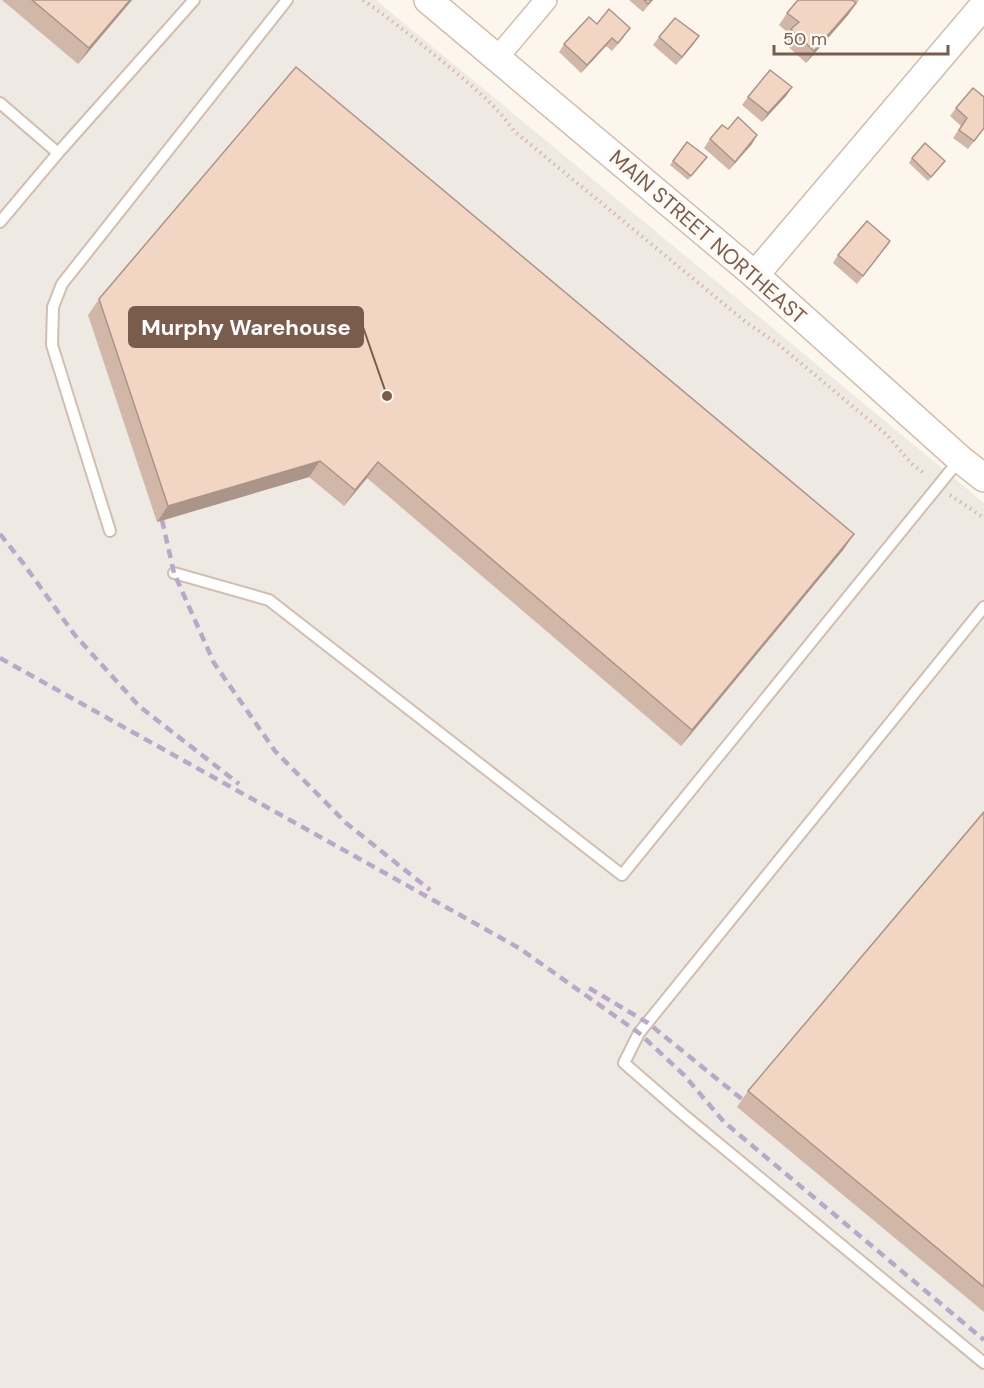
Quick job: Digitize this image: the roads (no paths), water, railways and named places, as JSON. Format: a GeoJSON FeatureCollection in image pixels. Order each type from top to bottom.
{"type":"FeatureCollection","features":[{"type":"Feature","properties":{"kind":"street","name":"MAIN STREET NORTHEAST"},"geometry":{"type":"LineString","coordinates":[[428,0],[754,275],[984,478]]}},
{"type":"Feature","properties":{"kind":"street"},"geometry":{"type":"LineString","coordinates":[[497,58],[546,0]]}},
{"type":"Feature","properties":{"kind":"street"},"geometry":{"type":"LineString","coordinates":[[754,275],[981,13]]}},
{"type":"Feature","properties":{"kind":"lane"},"geometry":{"type":"LineString","coordinates":[[0,222],[194,0]]}},
{"type":"Feature","properties":{"kind":"lane"},"geometry":{"type":"LineString","coordinates":[[110,531],[52,345],[53,307],[62,284],[287,0]]}},
{"type":"Feature","properties":{"kind":"lane"},"geometry":{"type":"LineString","coordinates":[[0,103],[58,153]]}},
{"type":"Feature","properties":{"kind":"lane"},"geometry":{"type":"LineString","coordinates":[[174,573],[269,600],[622,875],[960,459]]}},
{"type":"Feature","properties":{"kind":"lane"},"geometry":{"type":"LineString","coordinates":[[984,607],[639,1033],[624,1063],[694,1124],[984,1363]]}},
{"type":"Feature","properties":{"kind":"railway"},"geometry":{"type":"LineString","coordinates":[[162,520],[174,573],[214,663],[275,751],[346,823],[430,890]]}},
{"type":"Feature","properties":{"kind":"railway"},"geometry":{"type":"LineString","coordinates":[[0,534],[74,634],[139,706],[239,784]]}},
{"type":"Feature","properties":{"kind":"railway"},"geometry":{"type":"LineString","coordinates":[[0,658],[519,948],[639,1033],[684,1075],[724,1122],[984,1340]]}},
{"type":"Feature","properties":{"kind":"railway"},"geometry":{"type":"LineString","coordinates":[[589,988],[648,1023],[743,1100]]}},
{"type":"Feature","properties":{"kind":"place","name":"Murphy Warehouse"},"geometry":{"type":"Point","coordinates":[387,396]}}]}
